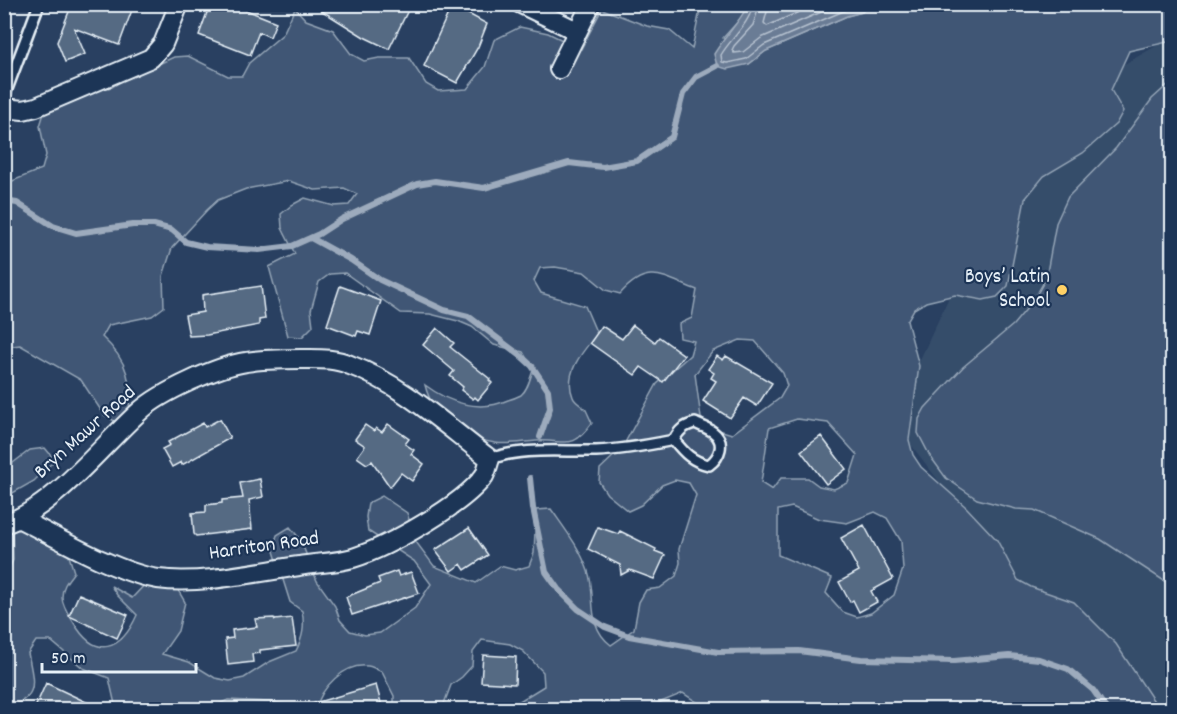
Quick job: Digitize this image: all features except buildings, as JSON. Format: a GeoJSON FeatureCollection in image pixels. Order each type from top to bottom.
{"type":"FeatureCollection","features":[{"type":"Feature","properties":{"kind":"street"},"geometry":{"type":"LineString","coordinates":[[4,108],[23,110],[36,107],[151,58],[163,44],[179,4]]}},
{"type":"Feature","properties":{"kind":"street"},"geometry":{"type":"LineString","coordinates":[[521,4],[577,31]]}},
{"type":"Feature","properties":{"kind":"street"},"geometry":{"type":"LineString","coordinates":[[559,69],[591,4]]}},
{"type":"Feature","properties":{"kind":"street","name":"Bryn Mawr Road"},"geometry":{"type":"LineString","coordinates":[[12,522],[84,467],[141,409],[168,392],[202,376],[246,362],[324,359],[349,364],[378,378],[406,396],[490,459]]}},
{"type":"Feature","properties":{"kind":"street","name":"Harriton Road"},"geometry":{"type":"LineString","coordinates":[[12,522],[131,572],[158,579],[207,578],[263,572],[352,558],[399,538],[467,492],[485,475],[490,459]]}},
{"type":"Feature","properties":{"kind":"lane"},"geometry":{"type":"LineString","coordinates":[[4,97],[39,4]]}},
{"type":"Feature","properties":{"kind":"lane"},"geometry":{"type":"LineString","coordinates":[[695,423],[714,432],[721,442],[721,451],[716,461],[709,465],[699,463],[683,453],[675,440],[678,432],[686,425],[695,423]]}},
{"type":"Feature","properties":{"kind":"lane"},"geometry":{"type":"LineString","coordinates":[[490,459],[503,454],[597,451],[675,440]]}},
{"type":"Feature","properties":{"kind":"shaded area"},"geometry":{"type":"Polygon","coordinates":[[[701,5],[748,5],[742,17],[723,38],[749,64],[766,51],[847,16],[862,12],[868,5],[1172,5],[1172,41],[1129,51],[1111,90],[1123,111],[1116,124],[1083,153],[1044,176],[1025,199],[1008,286],[997,297],[983,300],[955,295],[926,302],[914,309],[907,321],[919,366],[909,440],[913,455],[921,467],[966,507],[997,540],[1018,580],[1074,602],[1116,644],[1159,709],[709,710],[683,693],[656,704],[654,709],[470,709],[474,706],[518,702],[544,686],[543,672],[523,651],[510,644],[482,640],[473,652],[472,666],[451,685],[442,709],[394,709],[394,696],[382,672],[368,666],[359,666],[350,668],[328,685],[316,709],[290,709],[284,704],[228,700],[214,706],[214,709],[116,709],[109,678],[83,668],[51,641],[36,641],[28,653],[32,688],[24,700],[5,708],[5,577],[13,560],[12,530],[26,526],[65,543],[74,572],[63,590],[63,604],[82,635],[91,642],[99,646],[116,643],[124,637],[137,615],[111,586],[132,598],[151,578],[178,590],[185,602],[178,631],[162,654],[189,662],[215,678],[230,681],[244,678],[269,662],[296,651],[300,641],[303,631],[302,611],[290,602],[273,548],[277,535],[290,527],[300,539],[317,581],[335,606],[340,620],[350,631],[365,635],[380,633],[415,608],[431,584],[414,561],[368,531],[366,517],[368,503],[382,496],[407,513],[416,542],[434,566],[476,583],[500,566],[515,570],[529,566],[534,553],[536,510],[551,509],[585,563],[591,581],[595,620],[603,637],[611,645],[634,629],[639,602],[646,590],[660,588],[676,576],[680,563],[679,549],[696,495],[689,483],[675,480],[662,485],[641,505],[628,511],[607,494],[599,482],[600,469],[622,448],[657,384],[690,355],[694,341],[680,338],[679,324],[692,318],[697,290],[665,277],[648,275],[630,284],[620,294],[606,290],[584,272],[555,267],[540,268],[534,281],[541,293],[585,306],[597,334],[576,363],[571,379],[574,399],[586,410],[592,423],[579,438],[567,442],[536,441],[505,444],[483,440],[460,431],[442,417],[429,397],[425,385],[444,397],[475,406],[497,404],[513,399],[523,393],[533,370],[523,352],[494,345],[472,327],[458,321],[430,314],[401,313],[345,273],[330,274],[319,282],[311,310],[313,326],[302,337],[288,336],[269,267],[295,254],[282,228],[281,214],[305,198],[334,206],[349,205],[357,194],[344,188],[315,190],[289,181],[246,189],[218,200],[207,210],[172,248],[163,276],[164,307],[152,316],[109,325],[102,337],[123,364],[130,393],[129,417],[116,422],[104,415],[81,380],[20,345],[5,347],[5,184],[42,169],[46,155],[40,126],[44,113],[83,93],[112,87],[147,64],[161,63],[174,57],[188,56],[228,76],[242,76],[249,63],[283,34],[295,8],[306,20],[333,30],[351,54],[364,61],[379,58],[409,58],[426,84],[438,91],[467,89],[485,67],[494,40],[520,27],[548,33],[581,49],[602,9],[647,26],[669,30],[692,49],[701,5]],[[740,340],[713,351],[695,374],[701,418],[712,428],[732,434],[780,398],[787,386],[783,373],[755,341],[740,340]],[[797,419],[769,428],[761,483],[772,490],[781,478],[808,478],[819,486],[834,489],[848,483],[857,455],[828,423],[797,419]],[[792,507],[778,510],[778,555],[832,578],[826,593],[843,612],[857,617],[871,613],[894,595],[903,569],[901,541],[887,518],[875,512],[847,523],[819,519],[792,507]]]}},
{"type":"Feature","properties":{"kind":"shaded area","name":"Boys’ Latin School"},"geometry":{"type":"Polygon","coordinates":[[[1172,37],[1172,709],[1114,709],[892,420],[1021,142],[1072,94],[1172,37]]]}},
{"type":"Feature","properties":{"kind":"shaded area"},"geometry":{"type":"Polygon","coordinates":[[[1172,81],[1172,586],[1100,539],[1034,510],[1016,509],[977,499],[946,478],[930,456],[918,433],[919,419],[925,408],[963,367],[1013,325],[1033,301],[1046,278],[1056,223],[1068,197],[1116,148],[1152,99],[1172,81]]]}},
{"type":"Feature","properties":{"kind":"shaded area"},"geometry":{"type":"Polygon","coordinates":[[[45,448],[55,460],[34,481],[9,495],[5,501],[5,469],[30,450],[45,448]]]}},
{"type":"Feature","properties":{"kind":"water"},"geometry":{"type":"Polygon","coordinates":[[[748,5],[868,5],[862,12],[847,16],[766,51],[749,64],[727,69],[717,66],[714,54],[748,5]]]}},
{"type":"Feature","properties":{"kind":"waterway"},"geometry":{"type":"LineString","coordinates":[[4,201],[17,203],[53,226],[76,233],[133,225],[154,225],[172,230],[186,242],[207,247],[259,250],[292,246],[319,234],[342,219],[417,184],[435,181],[484,188],[569,163],[603,167],[637,161],[672,137],[683,94],[696,77],[717,66]]}},
{"type":"Feature","properties":{"kind":"waterway"},"geometry":{"type":"LineString","coordinates":[[311,238],[351,260],[380,280],[444,310],[468,316],[521,356],[532,366],[548,390],[550,408],[540,437]]}},
{"type":"Feature","properties":{"kind":"waterway"},"geometry":{"type":"LineString","coordinates":[[530,478],[533,508],[546,572],[558,589],[578,609],[605,627],[629,636],[718,652],[799,651],[861,659],[954,661],[1009,656],[1039,659],[1068,669],[1093,690],[1107,710]]}},
{"type":"Feature","properties":{"kind":"place","name":"Boys’ Latin School"},"geometry":{"type":"Point","coordinates":[1062,290]}}]}
